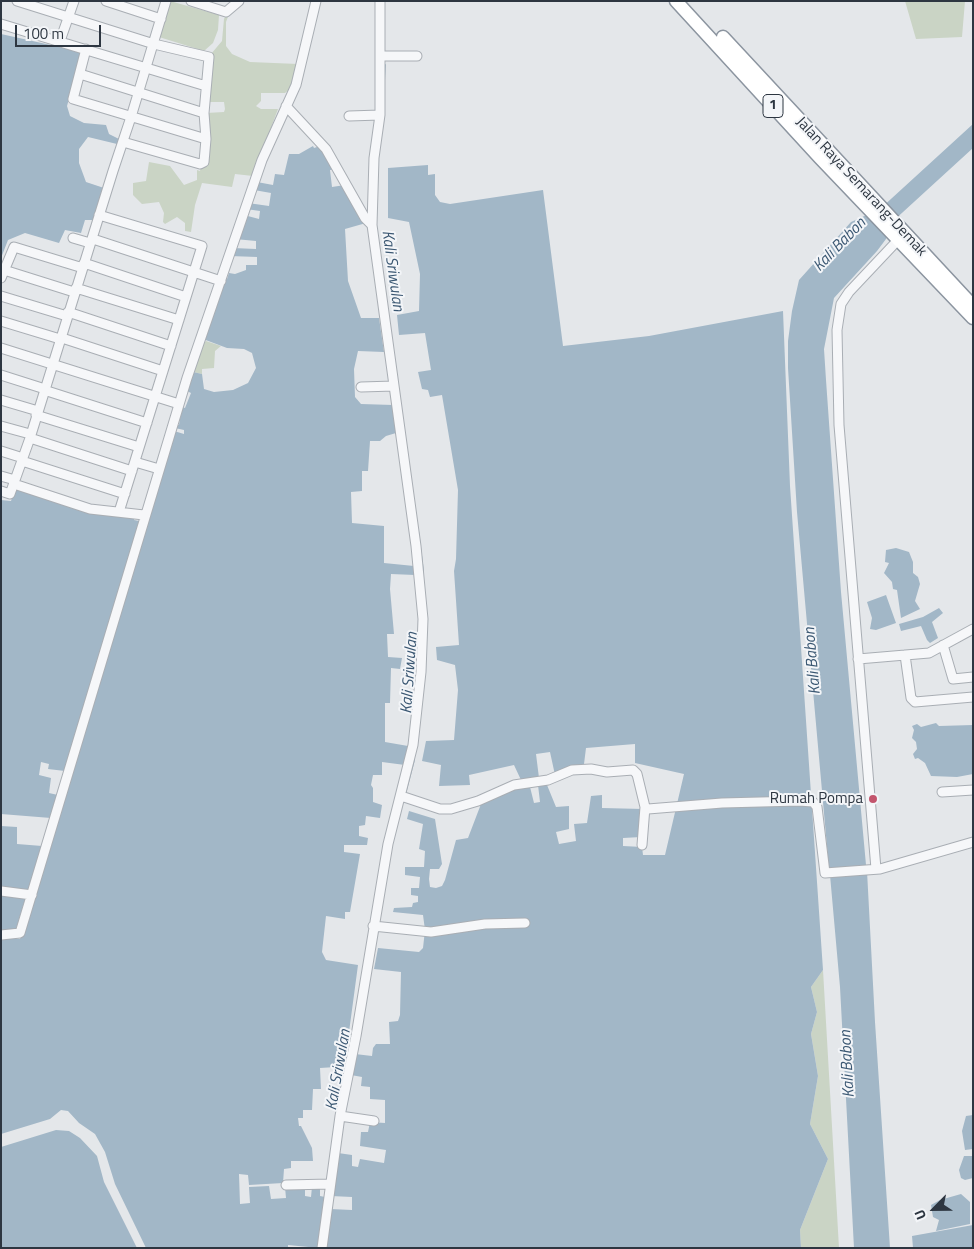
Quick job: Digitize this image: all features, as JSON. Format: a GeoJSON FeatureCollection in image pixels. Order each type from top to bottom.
{"type":"FeatureCollection","features":[{"type":"Feature","properties":{"kind":"highway","name":"Jalan Raya Semarang-Demak"},"geometry":{"type":"LineString","coordinates":[[676,1],[872,207]]}},
{"type":"Feature","properties":{"kind":"highway","name":"Jalan Raya Semarang-Demak"},"geometry":{"type":"LineString","coordinates":[[688,1],[973,318]]}},
{"type":"Feature","properties":{"kind":"highway","name":"Jalan Raya Semarang-Demak"},"geometry":{"type":"LineString","coordinates":[[896,234],[973,306]]}},
{"type":"Feature","properties":{"kind":"street"},"geometry":{"type":"LineString","coordinates":[[17,1],[154,44],[209,57],[204,113],[205,160],[200,164],[122,142]]}},
{"type":"Feature","properties":{"kind":"street"},"geometry":{"type":"LineString","coordinates":[[60,41],[74,1]]}},
{"type":"Feature","properties":{"kind":"street"},"geometry":{"type":"LineString","coordinates":[[106,1],[161,19]]}},
{"type":"Feature","properties":{"kind":"street"},"geometry":{"type":"LineString","coordinates":[[1,491],[10,494],[30,436],[122,142],[132,117],[166,1]]}},
{"type":"Feature","properties":{"kind":"street"},"geometry":{"type":"LineString","coordinates":[[191,1],[226,12],[239,1]]}},
{"type":"Feature","properties":{"kind":"street"},"geometry":{"type":"LineString","coordinates":[[1,935],[20,933],[179,404],[262,160],[286,106],[303,60],[316,1]]}},
{"type":"Feature","properties":{"kind":"street"},"geometry":{"type":"LineString","coordinates":[[322,1248],[340,1116],[356,1036],[388,844],[413,745],[421,672],[423,619],[416,546],[372,226],[374,158],[380,115],[380,1]]}},
{"type":"Feature","properties":{"kind":"street"},"geometry":{"type":"LineString","coordinates":[[1,24],[206,86]]}},
{"type":"Feature","properties":{"kind":"street"},"geometry":{"type":"LineString","coordinates":[[86,49],[73,99],[206,139]]}},
{"type":"Feature","properties":{"kind":"street"},"geometry":{"type":"LineString","coordinates":[[381,56],[417,56]]}},
{"type":"Feature","properties":{"kind":"street"},"geometry":{"type":"LineString","coordinates":[[80,74],[204,113]]}},
{"type":"Feature","properties":{"kind":"street"},"geometry":{"type":"LineString","coordinates":[[286,106],[326,149],[365,218],[372,226]]}},
{"type":"Feature","properties":{"kind":"street"},"geometry":{"type":"LineString","coordinates":[[349,116],[380,115]]}},
{"type":"Feature","properties":{"kind":"street"},"geometry":{"type":"LineString","coordinates":[[99,215],[202,246],[119,512]]}},
{"type":"Feature","properties":{"kind":"street"},"geometry":{"type":"LineString","coordinates":[[876,869],[839,425],[837,317],[841,304],[849,292],[896,234]]}},
{"type":"Feature","properties":{"kind":"street"},"geometry":{"type":"LineString","coordinates":[[72,238],[92,241],[221,280]]}},
{"type":"Feature","properties":{"kind":"street"},"geometry":{"type":"LineString","coordinates":[[179,320],[75,290],[3,274],[14,247],[186,296]]}},
{"type":"Feature","properties":{"kind":"street"},"geometry":{"type":"LineString","coordinates":[[1,296],[68,314],[171,346]]}},
{"type":"Feature","properties":{"kind":"street"},"geometry":{"type":"LineString","coordinates":[[1,321],[163,370]]}},
{"type":"Feature","properties":{"kind":"street"},"geometry":{"type":"LineString","coordinates":[[1,348],[179,404]]}},
{"type":"Feature","properties":{"kind":"street"},"geometry":{"type":"LineString","coordinates":[[1,375],[147,423]]}},
{"type":"Feature","properties":{"kind":"street"},"geometry":{"type":"LineString","coordinates":[[361,387],[394,386]]}},
{"type":"Feature","properties":{"kind":"street"},"geometry":{"type":"LineString","coordinates":[[1,400],[139,447]]}},
{"type":"Feature","properties":{"kind":"street"},"geometry":{"type":"LineString","coordinates":[[1,426],[134,466],[159,469]]}},
{"type":"Feature","properties":{"kind":"street"},"geometry":{"type":"LineString","coordinates":[[1,451],[125,494]]}},
{"type":"Feature","properties":{"kind":"street"},"geometry":{"type":"LineString","coordinates":[[1,476],[90,508],[144,516]]}},
{"type":"Feature","properties":{"kind":"street"},"geometry":{"type":"LineString","coordinates":[[858,659],[929,653],[973,629]]}},
{"type":"Feature","properties":{"kind":"street"},"geometry":{"type":"LineString","coordinates":[[943,645],[953,679],[973,677]]}},
{"type":"Feature","properties":{"kind":"street"},"geometry":{"type":"LineString","coordinates":[[905,655],[911,698],[915,702],[973,697]]}},
{"type":"Feature","properties":{"kind":"street"},"geometry":{"type":"LineString","coordinates":[[401,796],[445,810],[470,804],[514,785],[548,780],[572,770],[606,772],[633,770],[637,774],[645,807],[642,846]]}},
{"type":"Feature","properties":{"kind":"street"},"geometry":{"type":"LineString","coordinates":[[942,792],[973,790]]}},
{"type":"Feature","properties":{"kind":"street"},"geometry":{"type":"LineString","coordinates":[[645,807],[676,808],[722,803],[799,800],[813,802],[817,807],[825,873],[876,869],[897,865],[973,842]]}},
{"type":"Feature","properties":{"kind":"street"},"geometry":{"type":"LineString","coordinates":[[1,891],[32,895]]}},
{"type":"Feature","properties":{"kind":"street"},"geometry":{"type":"LineString","coordinates":[[373,926],[431,932],[485,924],[525,923]]}},
{"type":"Feature","properties":{"kind":"street"},"geometry":{"type":"LineString","coordinates":[[340,1116],[374,1121]]}},
{"type":"Feature","properties":{"kind":"street"},"geometry":{"type":"LineString","coordinates":[[286,1185],[330,1184]]}},
{"type":"Feature","properties":{"kind":"green space"},"geometry":{"type":"Polygon","coordinates":[[[170,1],[219,15],[218,30],[213,43],[204,51],[159,37],[170,1]]]}},
{"type":"Feature","properties":{"kind":"green space"},"geometry":{"type":"Polygon","coordinates":[[[905,1],[965,1],[962,37],[916,39],[905,1]]]}},
{"type":"Feature","properties":{"kind":"green space"},"geometry":{"type":"Polygon","coordinates":[[[234,9],[229,14],[226,22],[226,46],[232,54],[250,62],[298,64],[290,89],[285,93],[261,93],[261,101],[256,106],[261,109],[278,109],[253,176],[235,174],[232,187],[202,183],[195,205],[191,232],[185,231],[185,223],[177,217],[165,224],[163,222],[164,213],[159,202],[142,204],[133,195],[133,183],[146,181],[149,162],[170,166],[184,185],[197,180],[197,170],[200,171],[201,166],[206,113],[224,112],[225,109],[224,102],[204,102],[211,54],[222,41],[224,19],[227,13],[234,9]]]}},
{"type":"Feature","properties":{"kind":"green space"},"geometry":{"type":"Polygon","coordinates":[[[206,341],[221,346],[215,351],[214,368],[202,369],[202,374],[193,372],[201,343],[206,341]]]}},
{"type":"Feature","properties":{"kind":"green space"},"geometry":{"type":"Polygon","coordinates":[[[823,970],[839,1248],[801,1248],[800,1230],[828,1159],[810,1124],[818,1076],[811,1034],[817,1012],[811,987],[823,970]]]}},
{"type":"Feature","properties":{"kind":"water"},"geometry":{"type":"Polygon","coordinates":[[[1,34],[82,52],[67,106],[70,116],[84,123],[106,125],[109,134],[119,139],[117,144],[88,137],[79,149],[79,163],[86,182],[104,188],[94,220],[85,220],[81,233],[65,230],[59,243],[25,233],[8,240],[1,258],[1,34]]]}},
{"type":"Feature","properties":{"kind":"water","name":"Kali Babon"},"geometry":{"type":"Polygon","coordinates":[[[973,124],[973,148],[891,223],[886,239],[877,251],[834,298],[824,349],[841,592],[866,865],[829,869],[797,512],[788,368],[788,341],[792,311],[799,280],[851,222],[880,209],[973,124]]]}},
{"type":"Feature","properties":{"kind":"water"},"geometry":{"type":"Polygon","coordinates":[[[313,146],[314,148],[320,146],[336,169],[330,170],[332,187],[345,185],[366,223],[345,229],[348,281],[361,318],[379,318],[384,352],[358,351],[354,369],[355,397],[361,404],[393,405],[396,433],[386,436],[380,441],[370,441],[368,471],[362,471],[362,491],[351,492],[352,523],[384,526],[384,563],[414,566],[415,575],[391,574],[390,589],[394,634],[387,634],[388,657],[402,658],[400,669],[391,668],[390,703],[385,703],[385,742],[408,746],[405,765],[382,762],[382,775],[373,775],[371,785],[373,788],[373,802],[382,805],[380,818],[366,816],[365,825],[359,826],[359,836],[368,838],[367,845],[344,845],[344,852],[360,854],[350,912],[345,912],[345,919],[326,916],[322,952],[326,960],[358,965],[347,1047],[340,1046],[336,1067],[320,1068],[321,1089],[313,1089],[312,1110],[303,1110],[303,1118],[298,1118],[299,1126],[301,1126],[312,1148],[313,1161],[291,1161],[291,1168],[284,1169],[283,1183],[249,1185],[248,1175],[239,1174],[240,1204],[250,1203],[249,1187],[269,1186],[271,1199],[286,1198],[285,1187],[305,1186],[305,1196],[311,1197],[312,1187],[320,1187],[320,1196],[325,1197],[319,1248],[288,1245],[288,1248],[146,1248],[115,1184],[105,1152],[95,1134],[79,1123],[68,1111],[61,1110],[50,1119],[1,1134],[1,938],[20,939],[174,431],[184,434],[184,430],[175,428],[176,425],[179,425],[182,407],[185,408],[191,393],[187,391],[193,372],[202,374],[204,389],[214,392],[233,390],[248,383],[256,368],[252,353],[244,349],[227,348],[203,339],[222,281],[227,279],[229,273],[235,274],[246,270],[246,265],[257,265],[257,257],[230,256],[233,248],[256,249],[256,241],[235,239],[244,215],[259,219],[260,211],[246,209],[248,203],[269,206],[271,193],[254,190],[257,182],[273,185],[275,174],[284,175],[289,154],[299,154],[313,146]]]}},
{"type":"Feature","properties":{"kind":"water"},"geometry":{"type":"Polygon","coordinates":[[[428,165],[428,175],[435,174],[435,195],[440,202],[450,204],[543,190],[563,346],[649,336],[783,311],[790,486],[823,970],[811,987],[817,1012],[811,1034],[818,1076],[810,1124],[828,1159],[800,1230],[801,1248],[325,1247],[330,1209],[352,1210],[352,1197],[331,1196],[338,1153],[352,1155],[352,1166],[358,1167],[360,1159],[384,1163],[386,1150],[360,1146],[361,1132],[368,1132],[370,1122],[385,1123],[385,1100],[370,1099],[370,1087],[361,1086],[362,1077],[351,1075],[355,1054],[372,1056],[373,1048],[376,1044],[390,1044],[389,1022],[398,1021],[400,1015],[401,972],[374,969],[378,948],[419,952],[423,948],[425,930],[423,915],[393,912],[394,908],[412,907],[413,903],[418,902],[418,896],[411,895],[411,888],[419,888],[420,877],[405,875],[405,867],[424,867],[425,851],[419,849],[423,824],[407,819],[409,811],[435,819],[442,864],[439,869],[430,869],[429,879],[430,887],[436,888],[442,886],[445,880],[456,840],[468,838],[481,804],[514,788],[530,787],[534,803],[540,802],[538,785],[547,785],[556,807],[569,806],[569,829],[556,832],[559,844],[576,841],[574,824],[587,823],[591,796],[602,795],[602,808],[643,809],[641,837],[623,838],[623,846],[642,847],[643,855],[665,855],[684,774],[635,763],[635,744],[586,748],[584,764],[555,775],[550,752],[536,754],[539,778],[521,780],[514,765],[469,775],[470,785],[439,786],[441,765],[422,761],[426,741],[454,740],[458,690],[455,665],[437,660],[436,647],[459,645],[454,571],[458,490],[442,395],[430,397],[428,390],[422,389],[418,372],[431,370],[425,333],[399,335],[397,315],[419,311],[420,274],[409,222],[388,218],[388,168],[428,165]]]}},
{"type":"Feature","properties":{"kind":"water"},"geometry":{"type":"Polygon","coordinates":[[[16,487],[105,516],[135,516],[134,520],[139,521],[65,771],[48,769],[49,764],[41,762],[39,775],[51,778],[49,793],[58,795],[51,818],[1,814],[1,500],[11,501],[16,487]]]}},
{"type":"Feature","properties":{"kind":"water"},"geometry":{"type":"Polygon","coordinates":[[[896,548],[909,552],[913,562],[913,573],[918,577],[920,584],[915,601],[920,609],[901,618],[897,590],[893,589],[892,582],[884,573],[889,563],[885,562],[886,550],[896,548]]]}},
{"type":"Feature","properties":{"kind":"water"},"geometry":{"type":"Polygon","coordinates":[[[886,595],[896,623],[876,630],[870,629],[872,618],[867,602],[886,595]]]}},
{"type":"Feature","properties":{"kind":"water"},"geometry":{"type":"Polygon","coordinates":[[[939,608],[943,613],[932,622],[938,638],[930,643],[921,626],[901,631],[899,624],[923,617],[939,608]]]}},
{"type":"Feature","properties":{"kind":"water"},"geometry":{"type":"Polygon","coordinates":[[[936,723],[939,726],[973,725],[973,774],[957,777],[931,776],[925,763],[918,758],[915,759],[913,754],[917,749],[916,742],[912,738],[914,730],[912,726],[917,724],[921,727],[936,723]]]}},
{"type":"Feature","properties":{"kind":"water"},"geometry":{"type":"Polygon","coordinates":[[[1,826],[17,827],[17,844],[42,846],[29,889],[25,891],[1,888],[1,826]]]}},
{"type":"Feature","properties":{"kind":"water","name":"Kali Babon"},"geometry":{"type":"Polygon","coordinates":[[[867,871],[890,1248],[854,1248],[840,987],[830,875],[867,871]]]}},
{"type":"Feature","properties":{"kind":"water"},"geometry":{"type":"Polygon","coordinates":[[[1,893],[26,896],[16,929],[13,931],[1,931],[1,893]]]}},
{"type":"Feature","properties":{"kind":"water"},"geometry":{"type":"Polygon","coordinates":[[[973,1115],[973,1149],[965,1150],[962,1131],[966,1116],[973,1115]]]}},
{"type":"Feature","properties":{"kind":"water"},"geometry":{"type":"Polygon","coordinates":[[[56,1130],[69,1131],[80,1138],[97,1156],[104,1182],[137,1248],[1,1248],[1,1147],[56,1130]]]}},
{"type":"Feature","properties":{"kind":"water"},"geometry":{"type":"Polygon","coordinates":[[[964,1156],[973,1156],[973,1178],[965,1180],[961,1178],[959,1170],[964,1156]]]}},
{"type":"Feature","properties":{"kind":"water"},"geometry":{"type":"Polygon","coordinates":[[[961,1194],[970,1202],[970,1224],[936,1231],[939,1220],[933,1217],[931,1205],[940,1200],[961,1194]]]}},
{"type":"Feature","properties":{"kind":"water"},"geometry":{"type":"Polygon","coordinates":[[[973,1225],[973,1248],[913,1248],[912,1236],[973,1225]]]}},
{"type":"Feature","properties":{"kind":"waterway","name":"Kali Sriwulan"},"geometry":{"type":"LineString","coordinates":[[384,80],[385,65]]}},
{"type":"Feature","properties":{"kind":"waterway","name":"Kali Sriwulan"},"geometry":{"type":"LineString","coordinates":[[418,531],[423,571]]}},
{"type":"Feature","properties":{"kind":"waterway","name":"Kali Sriwulan"},"geometry":{"type":"LineString","coordinates":[[405,794],[414,760]]}},
{"type":"Feature","properties":{"kind":"place","name":"Rumah Pompa"},"geometry":{"type":"Point","coordinates":[873,799]}}]}
